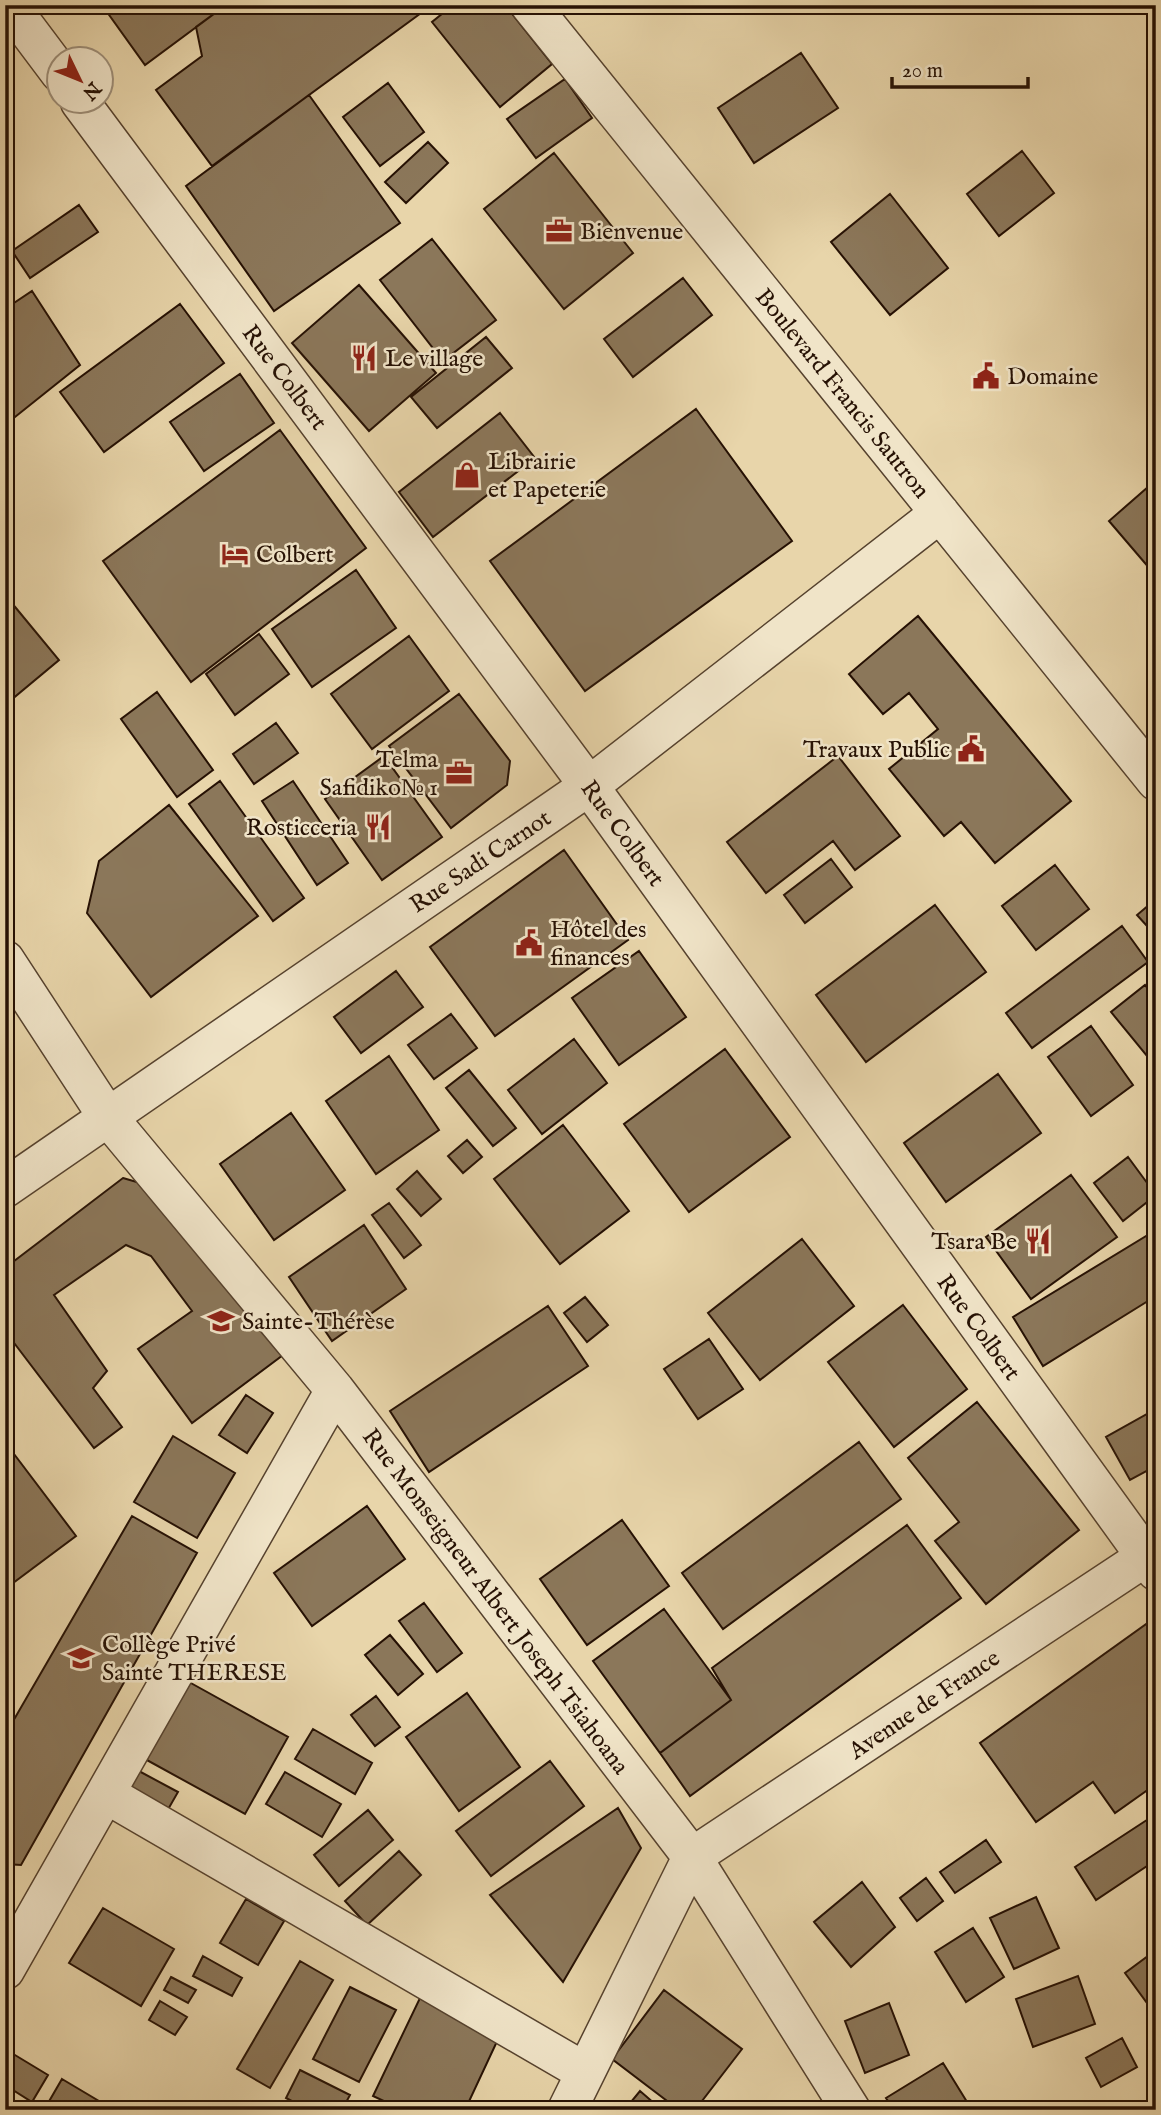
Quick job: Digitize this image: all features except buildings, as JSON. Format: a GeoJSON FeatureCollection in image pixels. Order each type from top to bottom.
{"type":"FeatureCollection","features":[{"type":"Feature","properties":{"kind":"street"},"geometry":{"type":"LineString","coordinates":[[9,5],[46,55]]}},
{"type":"Feature","properties":{"kind":"street","name":"Boulevard Francis Sautron"},"geometry":{"type":"LineString","coordinates":[[548,11],[940,513],[1156,781]]}},
{"type":"Feature","properties":{"kind":"street","name":"Rue Colbert"},"geometry":{"type":"LineString","coordinates":[[90,116],[589,786],[1152,1559]]}},
{"type":"Feature","properties":{"kind":"street","name":"Rue Sadi Carnot"},"geometry":{"type":"LineString","coordinates":[[5,1188],[589,786],[940,513]]}},
{"type":"Feature","properties":{"kind":"street","name":"Rue Monseigneur Albert Joseph Tsiahoana"},"geometry":{"type":"LineString","coordinates":[[5,960],[107,1116],[334,1390],[692,1857],[851,2110]]}},
{"type":"Feature","properties":{"kind":"street"},"geometry":{"type":"LineString","coordinates":[[5,1970],[334,1390]]}},
{"type":"Feature","properties":{"kind":"street","name":"Avenue de France"},"geometry":{"type":"LineString","coordinates":[[692,1857],[1152,1559]]}},
{"type":"Feature","properties":{"kind":"street"},"geometry":{"type":"LineString","coordinates":[[106,1794],[585,2072]]}},
{"type":"Feature","properties":{"kind":"street"},"geometry":{"type":"LineString","coordinates":[[566,2110],[692,1857]]}},
{"type":"Feature","properties":{"kind":"place","name":"Bienvenue"},"geometry":{"type":"Point","coordinates":[559,231]}},
{"type":"Feature","properties":{"kind":"place","name":"Le village"},"geometry":{"type":"Point","coordinates":[364,358]}},
{"type":"Feature","properties":{"kind":"place","name":"Domaine"},"geometry":{"type":"Point","coordinates":[986,376]}},
{"type":"Feature","properties":{"kind":"place","name":"Librairie et Papeterie"},"geometry":{"type":"Point","coordinates":[467,475]}},
{"type":"Feature","properties":{"kind":"place","name":"Colbert"},"geometry":{"type":"Point","coordinates":[235,554]}},
{"type":"Feature","properties":{"kind":"place","name":"Travaux Public"},"geometry":{"type":"Point","coordinates":[971,749]}},
{"type":"Feature","properties":{"kind":"place","name":"Telma Safidiko№ 1"},"geometry":{"type":"Point","coordinates":[459,773]}},
{"type":"Feature","properties":{"kind":"place","name":"Rosticceria"},"geometry":{"type":"Point","coordinates":[378,827]}},
{"type":"Feature","properties":{"kind":"place","name":"Hôtel des finances"},"geometry":{"type":"Point","coordinates":[529,943]}},
{"type":"Feature","properties":{"kind":"place","name":"Tsara Be"},"geometry":{"type":"Point","coordinates":[1038,1241]}},
{"type":"Feature","properties":{"kind":"place","name":"Sainte-Thérèse"},"geometry":{"type":"Point","coordinates":[221,1321]}},
{"type":"Feature","properties":{"kind":"place","name":"Collège Privé Sainte THERESE"},"geometry":{"type":"Point","coordinates":[81,1658]}}]}
